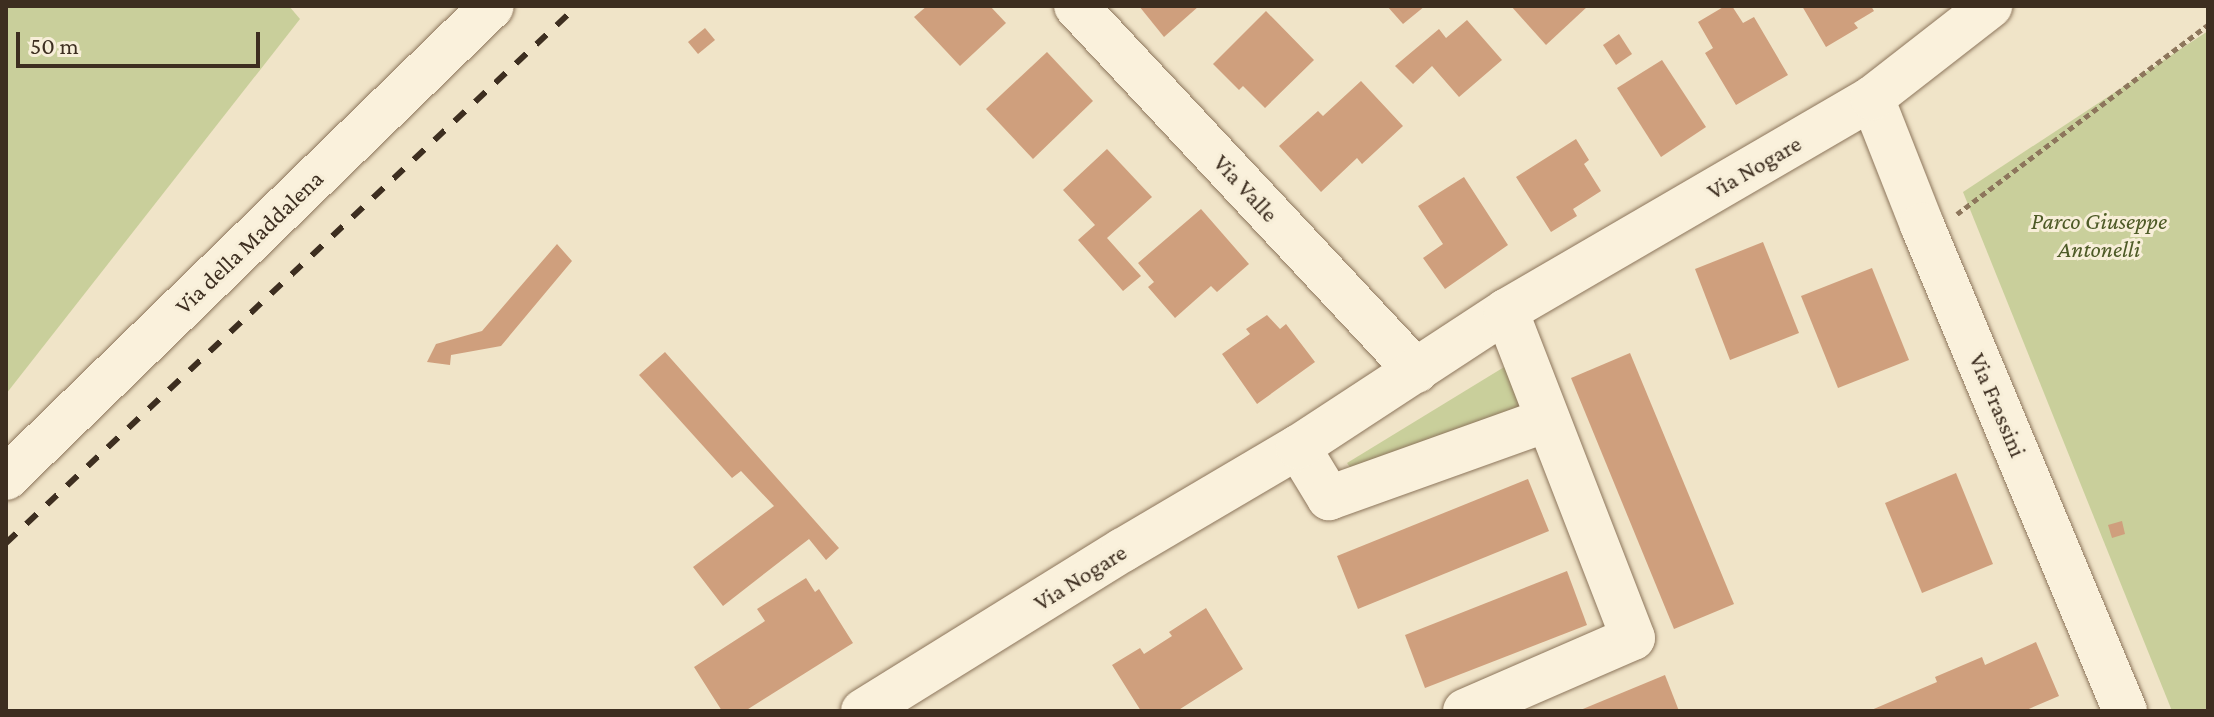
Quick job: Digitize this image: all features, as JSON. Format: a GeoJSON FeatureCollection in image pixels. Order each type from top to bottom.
{"type":"FeatureCollection","features":[{"type":"Feature","properties":{"kind":"street","name":"Via della Maddalena"},"geometry":{"type":"LineString","coordinates":[[6,478],[492,6]]}},
{"type":"Feature","properties":{"kind":"street","name":"Via Valle"},"geometry":{"type":"LineString","coordinates":[[1076,6],[1416,371]]}},
{"type":"Feature","properties":{"kind":"street","name":"Via Nogare"},"geometry":{"type":"LineString","coordinates":[[863,711],[1123,550],[1298,447],[1506,311],[1872,98],[1990,6]]}},
{"type":"Feature","properties":{"kind":"street","name":"Via Frassini"},"geometry":{"type":"LineString","coordinates":[[1872,98],[2125,711]]}},
{"type":"Feature","properties":{"kind":"street"},"geometry":{"type":"LineString","coordinates":[[1465,711],[1633,638],[1506,311]]}},
{"type":"Feature","properties":{"kind":"street"},"geometry":{"type":"LineString","coordinates":[[1298,447],[1329,498],[1547,420]]}},
{"type":"Feature","properties":{"kind":"path"},"geometry":{"type":"LineString","coordinates":[[1958,214],[2208,25]]}},
{"type":"Feature","properties":{"kind":"green space"},"geometry":{"type":"Polygon","coordinates":[[[6,6],[289,6],[300,19],[6,394],[6,6]]]}},
{"type":"Feature","properties":{"kind":"green space","name":"Parco Giuseppe Antonelli"},"geometry":{"type":"Polygon","coordinates":[[[2208,31],[2208,711],[2172,711],[1963,192],[2208,31]]]}},
{"type":"Feature","properties":{"kind":"green space"},"geometry":{"type":"Polygon","coordinates":[[[1514,361],[1529,404],[1355,474],[1347,463],[1514,361]]]}},
{"type":"Feature","properties":{"kind":"building"},"geometry":{"type":"Polygon","coordinates":[[[927,6],[990,6],[1006,23],[960,66],[914,17],[927,6]]]}},
{"type":"Feature","properties":{"kind":"building"},"geometry":{"type":"Polygon","coordinates":[[[1139,6],[1199,6],[1164,37],[1139,6]]]}},
{"type":"Feature","properties":{"kind":"building"},"geometry":{"type":"Polygon","coordinates":[[[1387,6],[1425,6],[1403,24],[1387,6]]]}},
{"type":"Feature","properties":{"kind":"building"},"geometry":{"type":"Polygon","coordinates":[[[1511,6],[1588,6],[1546,45],[1511,6]]]}},
{"type":"Feature","properties":{"kind":"building"},"geometry":{"type":"Polygon","coordinates":[[[1725,6],[1732,6],[1743,23],[1754,17],[1788,75],[1736,105],[1705,53],[1713,48],[1698,22],[1725,6]]]}},
{"type":"Feature","properties":{"kind":"building"},"geometry":{"type":"Polygon","coordinates":[[[1802,6],[1871,6],[1874,11],[1854,23],[1858,28],[1826,47],[1802,6]]]}},
{"type":"Feature","properties":{"kind":"building"},"geometry":{"type":"Polygon","coordinates":[[[1266,11],[1314,60],[1265,108],[1243,86],[1239,90],[1213,64],[1266,11]]]}},
{"type":"Feature","properties":{"kind":"building"},"geometry":{"type":"Polygon","coordinates":[[[1467,20],[1502,60],[1459,97],[1432,66],[1413,84],[1395,66],[1439,29],[1446,38],[1467,20]]]}},
{"type":"Feature","properties":{"kind":"building"},"geometry":{"type":"Polygon","coordinates":[[[705,28],[715,40],[698,54],[688,42],[705,28]]]}},
{"type":"Feature","properties":{"kind":"building"},"geometry":{"type":"Polygon","coordinates":[[[1619,34],[1632,54],[1616,65],[1603,45],[1619,34]]]}},
{"type":"Feature","properties":{"kind":"building"},"geometry":{"type":"Polygon","coordinates":[[[1047,52],[1093,101],[1033,159],[986,109],[1047,52]]]}},
{"type":"Feature","properties":{"kind":"building"},"geometry":{"type":"Polygon","coordinates":[[[1662,60],[1706,127],[1661,157],[1617,88],[1662,60]]]}},
{"type":"Feature","properties":{"kind":"building"},"geometry":{"type":"Polygon","coordinates":[[[1361,81],[1403,126],[1362,164],[1357,158],[1321,192],[1279,146],[1318,111],[1323,116],[1361,81]]]}},
{"type":"Feature","properties":{"kind":"building"},"geometry":{"type":"Polygon","coordinates":[[[1576,139],[1589,160],[1584,164],[1601,191],[1573,209],[1577,216],[1551,232],[1516,177],[1576,139]]]}},
{"type":"Feature","properties":{"kind":"building"},"geometry":{"type":"Polygon","coordinates":[[[1107,149],[1152,197],[1107,238],[1141,276],[1123,291],[1078,240],[1095,225],[1063,190],[1107,149]]]}},
{"type":"Feature","properties":{"kind":"building"},"geometry":{"type":"Polygon","coordinates":[[[1464,177],[1508,245],[1445,289],[1423,258],[1443,244],[1418,206],[1464,177]]]}},
{"type":"Feature","properties":{"kind":"building"},"geometry":{"type":"Polygon","coordinates":[[[1201,209],[1249,264],[1217,292],[1211,286],[1175,318],[1148,287],[1154,282],[1138,263],[1201,209]]]}},
{"type":"Feature","properties":{"kind":"building"},"geometry":{"type":"Polygon","coordinates":[[[1763,242],[1799,333],[1730,360],[1695,269],[1763,242]]]}},
{"type":"Feature","properties":{"kind":"building"},"geometry":{"type":"Polygon","coordinates":[[[557,244],[572,261],[501,346],[451,355],[450,365],[427,362],[436,344],[482,331],[557,244]]]}},
{"type":"Feature","properties":{"kind":"building"},"geometry":{"type":"Polygon","coordinates":[[[1872,268],[1909,360],[1838,388],[1801,296],[1872,268]]]}},
{"type":"Feature","properties":{"kind":"building"},"geometry":{"type":"Polygon","coordinates":[[[1267,315],[1280,329],[1286,324],[1315,362],[1257,404],[1222,354],[1250,334],[1246,329],[1267,315]]]}},
{"type":"Feature","properties":{"kind":"building"},"geometry":{"type":"Polygon","coordinates":[[[665,352],[839,548],[826,560],[809,539],[723,606],[693,567],[774,506],[741,471],[732,478],[639,375],[665,352]]]}},
{"type":"Feature","properties":{"kind":"building"},"geometry":{"type":"Polygon","coordinates":[[[1630,353],[1734,604],[1674,629],[1571,378],[1630,353]]]}},
{"type":"Feature","properties":{"kind":"building"},"geometry":{"type":"Polygon","coordinates":[[[1956,473],[1993,564],[1922,593],[1885,503],[1956,473]]]}},
{"type":"Feature","properties":{"kind":"building"},"geometry":{"type":"Polygon","coordinates":[[[1528,479],[1549,531],[1358,609],[1337,556],[1528,479]]]}},
{"type":"Feature","properties":{"kind":"building"},"geometry":{"type":"Polygon","coordinates":[[[2122,521],[2125,534],[2112,538],[2108,525],[2122,521]]]}},
{"type":"Feature","properties":{"kind":"building"},"geometry":{"type":"Polygon","coordinates":[[[1567,571],[1587,625],[1425,688],[1405,635],[1567,571]]]}},
{"type":"Feature","properties":{"kind":"building"},"geometry":{"type":"Polygon","coordinates":[[[806,578],[815,592],[819,589],[853,643],[745,711],[722,711],[694,667],[765,621],[757,609],[806,578]]]}},
{"type":"Feature","properties":{"kind":"building"},"geometry":{"type":"Polygon","coordinates":[[[1206,608],[1243,669],[1177,711],[1141,711],[1112,665],[1140,648],[1144,654],[1172,636],[1169,632],[1206,608]]]}},
{"type":"Feature","properties":{"kind":"building"},"geometry":{"type":"Polygon","coordinates":[[[2036,642],[2059,696],[2024,711],[1869,711],[1937,682],[1935,677],[1982,657],[1985,665],[2036,642]]]}},
{"type":"Feature","properties":{"kind":"building"},"geometry":{"type":"Polygon","coordinates":[[[1665,675],[1679,711],[1578,711],[1665,675]]]}},
{"type":"Feature","properties":{"kind":"railway"},"geometry":{"type":"LineString","coordinates":[[6,543],[577,6]]}}]}
